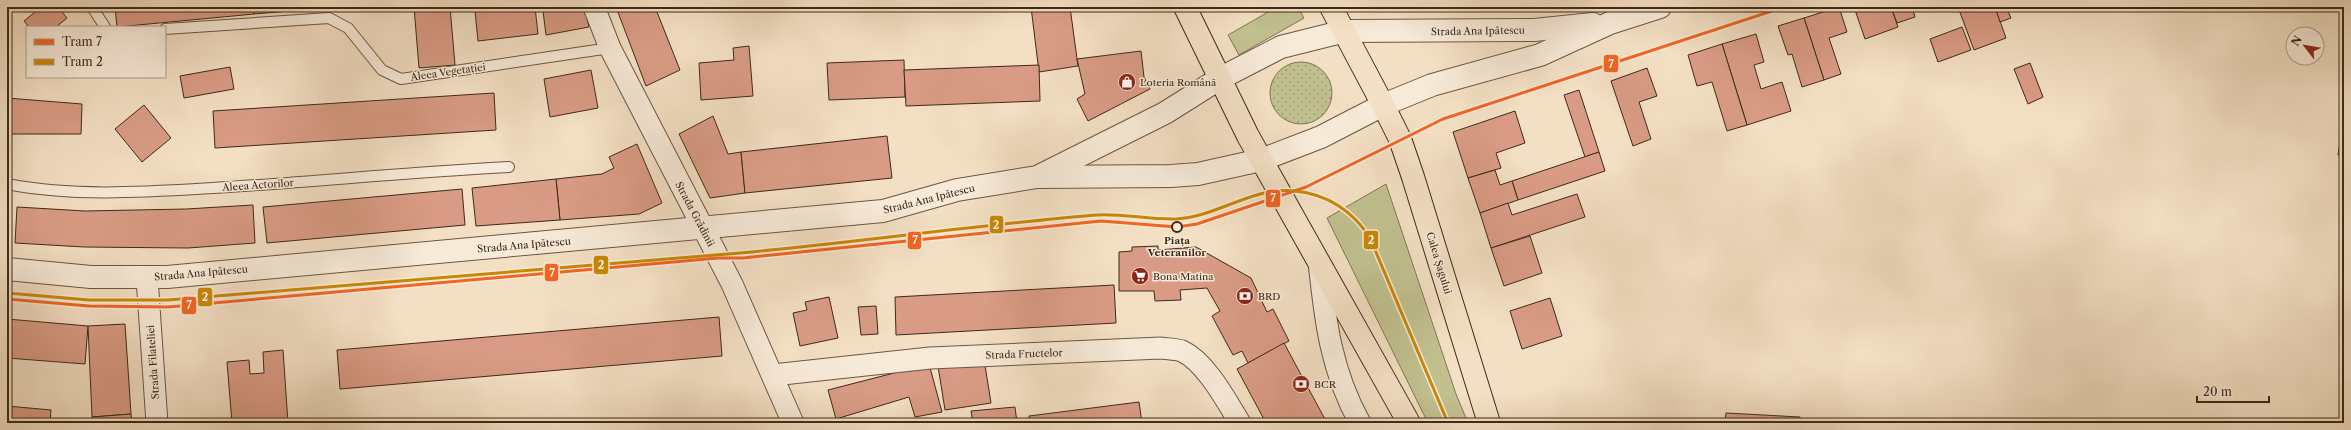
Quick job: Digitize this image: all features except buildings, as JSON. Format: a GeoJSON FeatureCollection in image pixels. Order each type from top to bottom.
{"type":"FeatureCollection","features":[{"type":"Feature","properties":{"kind":"main road"},"geometry":{"type":"LineString","coordinates":[[1185,7],[1219,79],[1261,160],[1409,423]]}},
{"type":"Feature","properties":{"kind":"main road"},"geometry":{"type":"LineString","coordinates":[[1331,7],[1384,105]]}},
{"type":"Feature","properties":{"kind":"main road","name":"Calea Șagului"},"geometry":{"type":"LineString","coordinates":[[1384,105],[1400,139],[1413,177],[1489,423]]}},
{"type":"Feature","properties":{"kind":"street","name":"Strada Grădinii"},"geometry":{"type":"LineString","coordinates":[[594,7],[610,48],[732,284],[793,423]]}},
{"type":"Feature","properties":{"kind":"street","name":"Strada Ana Ipătescu"},"geometry":{"type":"LineString","coordinates":[[1384,105],[1432,85],[1540,55],[1610,23],[1660,7]]}},
{"type":"Feature","properties":{"kind":"street","name":"Strada Ana Ipătescu"},"geometry":{"type":"LineString","coordinates":[[1345,31],[1534,30],[1610,23]]}},
{"type":"Feature","properties":{"kind":"street"},"geometry":{"type":"LineString","coordinates":[[1219,79],[1281,47],[1345,31]]}},
{"type":"Feature","properties":{"kind":"street","name":"Strada Ana Ipătescu"},"geometry":{"type":"LineString","coordinates":[[1037,177],[1165,113],[1219,79]]}},
{"type":"Feature","properties":{"kind":"street"},"geometry":{"type":"LineString","coordinates":[[1261,160],[1321,138],[1384,105]]}},
{"type":"Feature","properties":{"kind":"street","name":"Strada Ana Ipătescu"},"geometry":{"type":"LineString","coordinates":[[7,269],[91,277],[147,278],[703,229],[883,211],[957,190],[1037,177],[1178,176],[1198,174],[1261,160]]}},
{"type":"Feature","properties":{"kind":"street"},"geometry":{"type":"LineString","coordinates":[[1318,260],[1325,321],[1336,371],[1360,423]]}},
{"type":"Feature","properties":{"kind":"street","name":"Strada Filateliei"},"geometry":{"type":"LineString","coordinates":[[147,278],[157,423]]}},
{"type":"Feature","properties":{"kind":"street","name":"Strada Fructelor"},"geometry":{"type":"LineString","coordinates":[[773,375],[930,358],[1161,348],[1182,351],[1198,362],[1224,397],[1240,423]]}},
{"type":"Feature","properties":{"kind":"lane"},"geometry":{"type":"LineString","coordinates":[[92,7],[104,26]]}},
{"type":"Feature","properties":{"kind":"lane","name":"Aleea Vegetației"},"geometry":{"type":"LineString","coordinates":[[166,29],[328,18],[348,28],[382,70],[401,79],[610,48]]}},
{"type":"Feature","properties":{"kind":"lane","name":"Aleea Actorilor"},"geometry":{"type":"LineString","coordinates":[[7,184],[101,192],[140,192],[255,186],[509,167]]}},
{"type":"Feature","properties":{"kind":"shaded area"},"geometry":{"type":"Polygon","coordinates":[[[1277,7],[1298,7],[1304,18],[1239,55],[1228,35],[1277,7]]]}},
{"type":"Feature","properties":{"kind":"shaded area"},"geometry":{"type":"Polygon","coordinates":[[[1301,62],[1313,64],[1323,71],[1330,81],[1332,93],[1330,105],[1323,115],[1313,122],[1301,124],[1289,122],[1279,115],[1272,105],[1270,93],[1272,81],[1279,71],[1289,64],[1301,62]]]}},
{"type":"Feature","properties":{"kind":"shaded area"},"geometry":{"type":"Polygon","coordinates":[[[1386,184],[1456,394],[1468,423],[1428,423],[1327,218],[1386,184]]]}},
{"type":"Feature","properties":{"kind":"tram line","name":"7"},"geometry":{"type":"LineString","coordinates":[[7,299],[89,306],[168,307],[718,258],[743,258],[1101,221],[1177,227],[1197,224],[1306,187],[1443,119],[1784,7]]}},
{"type":"Feature","properties":{"kind":"tram line","name":"2"},"geometry":{"type":"LineString","coordinates":[[7,293],[89,300],[168,300],[740,253],[1096,215],[1176,219],[1206,213],[1264,193],[1295,191],[1318,196],[1338,206],[1356,220],[1370,238],[1448,423]]}},
{"type":"Feature","properties":{"kind":"place","name":"Loteria Română"},"geometry":{"type":"Point","coordinates":[1127,82]}},
{"type":"Feature","properties":{"kind":"place","name":"Piața Veteranilor"},"geometry":{"type":"Point","coordinates":[1177,227]}},
{"type":"Feature","properties":{"kind":"place","name":"Bona Matina"},"geometry":{"type":"Point","coordinates":[1140,276]}},
{"type":"Feature","properties":{"kind":"place","name":"BRD"},"geometry":{"type":"Point","coordinates":[1245,296]}},
{"type":"Feature","properties":{"kind":"place","name":"BCR"},"geometry":{"type":"Point","coordinates":[1301,384]}}]}
